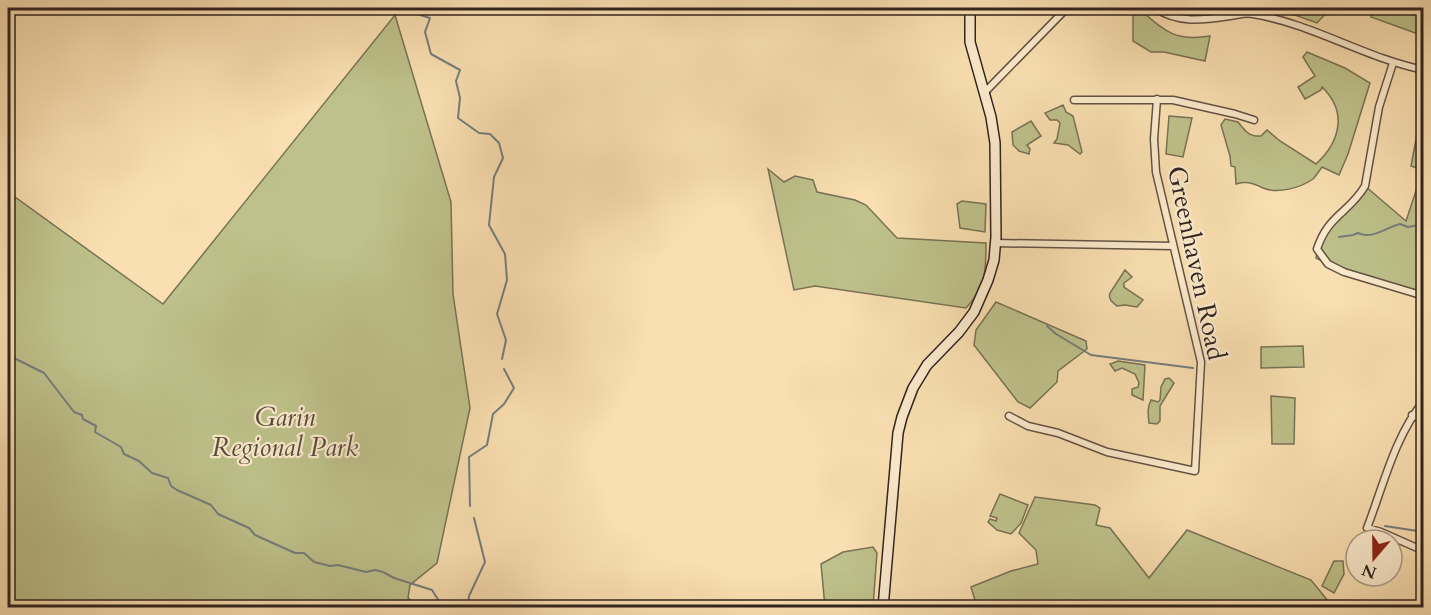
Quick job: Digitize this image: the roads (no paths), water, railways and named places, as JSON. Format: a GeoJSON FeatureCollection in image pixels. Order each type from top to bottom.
{"type":"FeatureCollection","features":[{"type":"Feature","properties":{"kind":"main road"},"geometry":{"type":"LineString","coordinates":[[883,608],[898,433],[902,417],[920,375],[974,312],[994,260],[996,144],[991,117],[969,42],[970,8]]}},
{"type":"Feature","properties":{"kind":"street"},"geometry":{"type":"LineString","coordinates":[[984,93],[1067,8]]}},
{"type":"Feature","properties":{"kind":"street"},"geometry":{"type":"LineString","coordinates":[[1155,8],[1188,21],[1249,13],[1274,17],[1347,43],[1393,63],[1424,70]]}},
{"type":"Feature","properties":{"kind":"street"},"geometry":{"type":"LineString","coordinates":[[1393,63],[1379,107],[1365,186],[1359,197],[1330,222],[1322,233],[1317,249],[1328,264],[1344,273],[1424,296]]}},
{"type":"Feature","properties":{"kind":"street","name":"Greenhaven Road"},"geometry":{"type":"LineString","coordinates":[[1009,416],[1028,426],[1058,433],[1107,452],[1195,471],[1201,362],[1156,172],[1154,139],[1157,99]]}},
{"type":"Feature","properties":{"kind":"street"},"geometry":{"type":"LineString","coordinates":[[1074,100],[1173,100],[1254,120]]}},
{"type":"Feature","properties":{"kind":"street"},"geometry":{"type":"LineString","coordinates":[[996,243],[1173,246]]}},
{"type":"Feature","properties":{"kind":"street"},"geometry":{"type":"LineString","coordinates":[[1424,401],[1412,415],[1402,436],[1367,528],[1424,551]]}},
{"type":"Feature","properties":{"kind":"street"},"geometry":{"type":"LineString","coordinates":[[1412,415],[1424,420]]}},
{"type":"Feature","properties":{"kind":"waterway"},"geometry":{"type":"LineString","coordinates":[[407,8],[410,12],[430,18],[425,32],[431,54],[460,70],[456,81],[460,98],[458,118],[479,133],[490,134],[499,143],[503,158],[494,177],[489,225],[505,254],[507,280],[497,314],[506,340],[502,359]]}},
{"type":"Feature","properties":{"kind":"waterway"},"geometry":{"type":"LineString","coordinates":[[1339,237],[1358,233],[1374,234],[1400,224],[1408,227],[1424,224]]}},
{"type":"Feature","properties":{"kind":"waterway"},"geometry":{"type":"LineString","coordinates":[[1047,326],[1091,355],[1193,368]]}},
{"type":"Feature","properties":{"kind":"waterway"},"geometry":{"type":"LineString","coordinates":[[8,355],[44,373],[74,412],[96,426],[95,432],[121,447],[124,454],[139,461],[152,473],[168,478],[171,486],[177,490],[211,505],[218,514],[249,528],[255,535],[295,553],[304,553],[314,562],[366,572],[375,570],[432,590],[439,601],[450,608]]}},
{"type":"Feature","properties":{"kind":"waterway"},"geometry":{"type":"LineString","coordinates":[[470,506],[469,457],[487,445],[493,414],[504,404],[514,388],[504,369]]}},
{"type":"Feature","properties":{"kind":"waterway"},"geometry":{"type":"LineString","coordinates":[[468,608],[469,596],[485,562],[474,518]]}},
{"type":"Feature","properties":{"kind":"waterway"},"geometry":{"type":"LineString","coordinates":[[1385,526],[1424,532]]}},
{"type":"Feature","properties":{"kind":"waterway"},"geometry":{"type":"LineString","coordinates":[[940,608],[950,608]]}},
{"type":"Feature","properties":{"kind":"park label","name":"Garin Regional Park"},"geometry":{"type":"Point","coordinates":[285,432]}}]}
